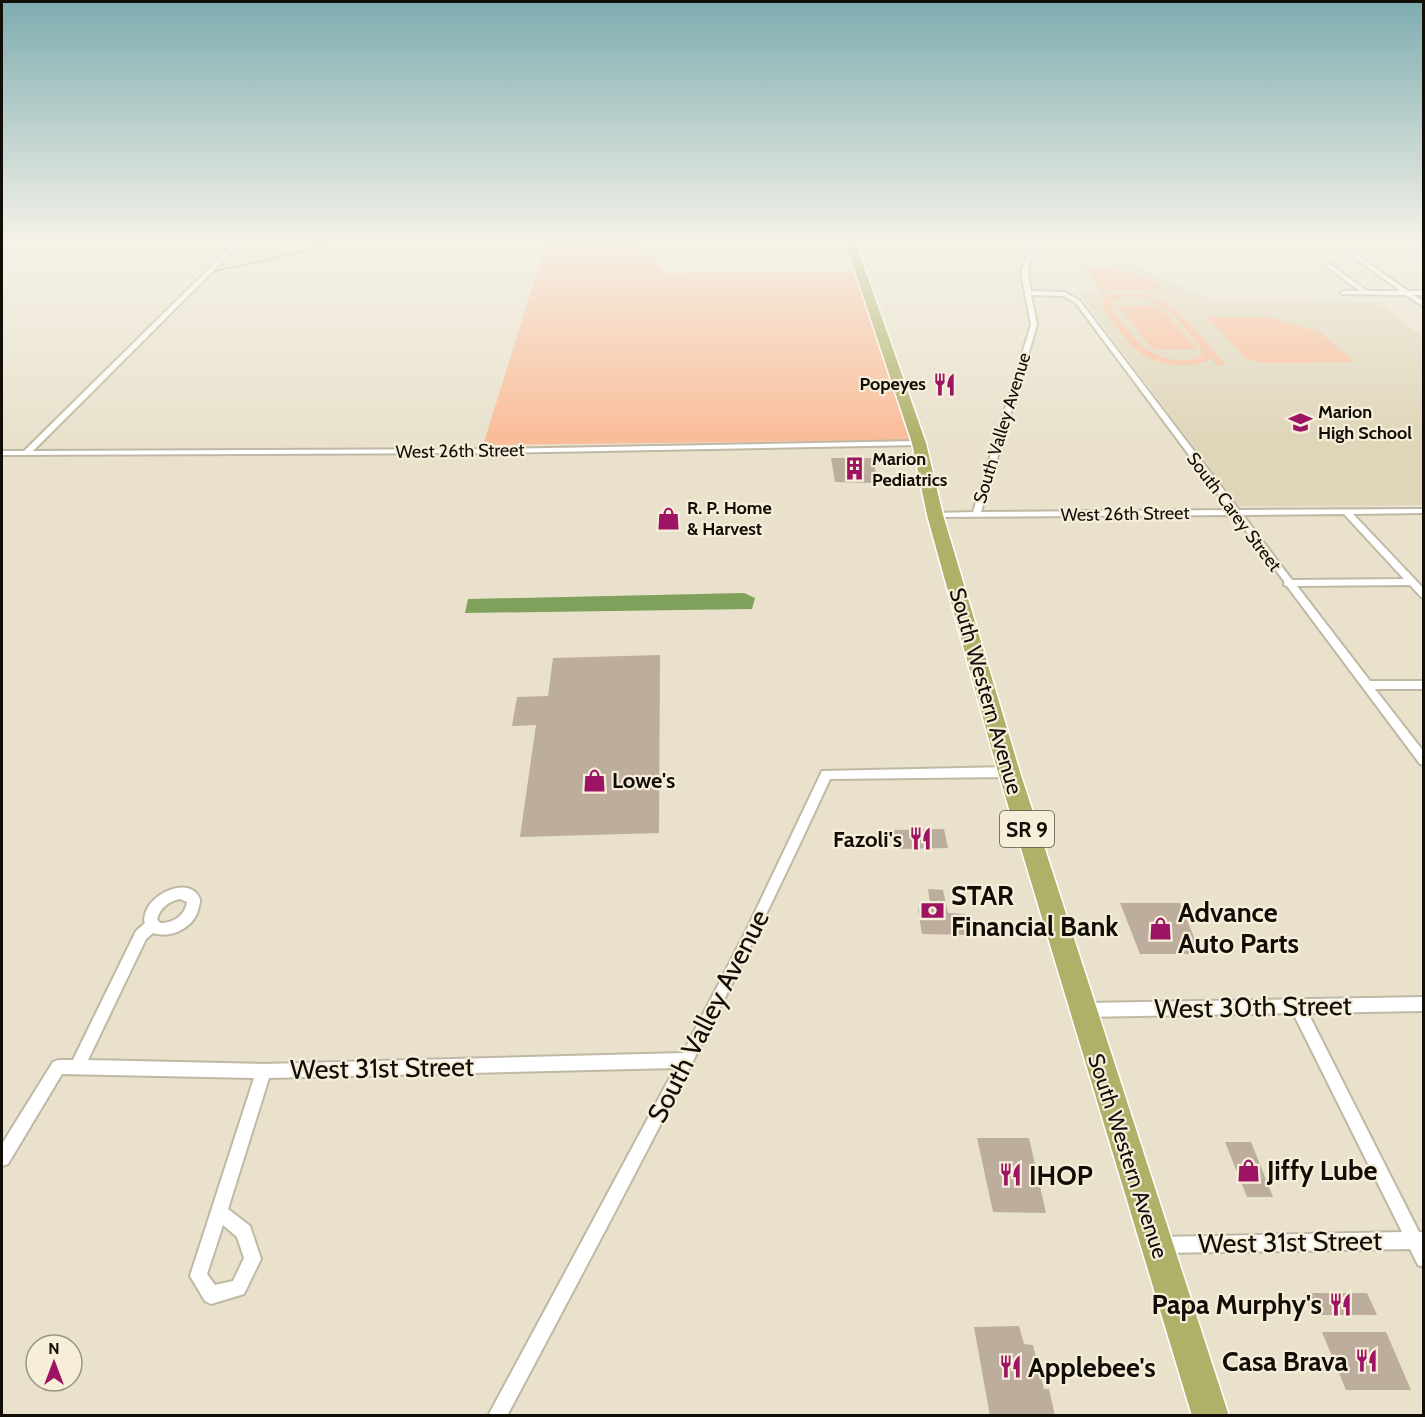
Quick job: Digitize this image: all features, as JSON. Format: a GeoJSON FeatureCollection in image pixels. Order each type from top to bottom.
{"type":"FeatureCollection","features":[{"type":"Feature","properties":{"kind":"highway","name":"South Western Avenue"},"geometry":{"type":"LineString","coordinates":[[873,307],[919,443],[935,515],[1009,772],[1211,1416]]}},
{"type":"Feature","properties":{"kind":"street"},"geometry":{"type":"LineString","coordinates":[[27,453],[62,415],[172,307]]}},
{"type":"Feature","properties":{"kind":"street","name":"South Valley Avenue"},"geometry":{"type":"LineString","coordinates":[[976,515],[1034,325],[1031,307]]}},
{"type":"Feature","properties":{"kind":"street","name":"South Carey Street"},"geometry":{"type":"LineString","coordinates":[[1082,307],[1287,583],[1424,761]]}},
{"type":"Feature","properties":{"kind":"street","name":"West 26th Street"},"geometry":{"type":"LineString","coordinates":[[2,453],[483,451],[919,443]]}},
{"type":"Feature","properties":{"kind":"street"},"geometry":{"type":"LineString","coordinates":[[1346,511],[1424,595]]}},
{"type":"Feature","properties":{"kind":"street","name":"West 26th Street"},"geometry":{"type":"LineString","coordinates":[[935,515],[1424,511]]}},
{"type":"Feature","properties":{"kind":"street"},"geometry":{"type":"LineString","coordinates":[[1287,583],[1411,582]]}},
{"type":"Feature","properties":{"kind":"street"},"geometry":{"type":"LineString","coordinates":[[1365,685],[1424,685]]}},
{"type":"Feature","properties":{"kind":"street","name":"South Valley Avenue"},"geometry":{"type":"LineString","coordinates":[[497,1416],[687,1060],[788,860],[826,774],[1009,772]]}},
{"type":"Feature","properties":{"kind":"street"},"geometry":{"type":"LineString","coordinates":[[77,1068],[141,935],[152,925]]}},
{"type":"Feature","properties":{"kind":"street","name":"West 30th Street"},"geometry":{"type":"LineString","coordinates":[[1082,1010],[1424,1004]]}},
{"type":"Feature","properties":{"kind":"street"},"geometry":{"type":"LineString","coordinates":[[1297,1006],[1419,1240],[1424,1259]]}},
{"type":"Feature","properties":{"kind":"street","name":"West 31st Street"},"geometry":{"type":"LineString","coordinates":[[2,1158],[58,1067],[264,1071],[687,1060]]}},
{"type":"Feature","properties":{"kind":"street"},"geometry":{"type":"LineString","coordinates":[[219,1212],[244,1232],[253,1259],[237,1288],[212,1295],[198,1276],[264,1071]]}},
{"type":"Feature","properties":{"kind":"street","name":"West 31st Street"},"geometry":{"type":"LineString","coordinates":[[1156,1245],[1419,1240]]}},
{"type":"Feature","properties":{"kind":"shaded area"},"geometry":{"type":"Polygon","coordinates":[[[526,307],[866,307],[912,440],[483,445],[526,307]]]}},
{"type":"Feature","properties":{"kind":"shaded area","name":"Marion High School"},"geometry":{"type":"Polygon","coordinates":[[[1089,307],[1383,307],[1423,338],[1423,505],[1239,506],[1089,307]]]}},
{"type":"Feature","properties":{"kind":"shaded area"},"geometry":{"type":"Polygon","coordinates":[[[1102,307],[1111,307],[1138,342],[1156,355],[1188,360],[1202,355],[1200,346],[1170,312],[1163,307],[1170,307],[1192,326],[1226,365],[1217,365],[1211,358],[1194,364],[1162,363],[1136,350],[1102,307]]]}},
{"type":"Feature","properties":{"kind":"shaded area"},"geometry":{"type":"Polygon","coordinates":[[[1119,307],[1160,307],[1198,349],[1153,349],[1119,307]]]}},
{"type":"Feature","properties":{"kind":"shaded area"},"geometry":{"type":"Polygon","coordinates":[[[1206,317],[1269,317],[1320,332],[1354,362],[1267,363],[1248,360],[1206,317]]]}},
{"type":"Feature","properties":{"kind":"shaded area"},"geometry":{"type":"Polygon","coordinates":[[[744,593],[755,598],[752,609],[465,613],[468,599],[744,593]]]}},
{"type":"Feature","properties":{"kind":"building","name":"Marion Pediatrics"},"geometry":{"type":"Polygon","coordinates":[[[831,458],[872,458],[878,480],[872,483],[835,482],[831,458]]]}},
{"type":"Feature","properties":{"kind":"building","name":"Lowe's"},"geometry":{"type":"Polygon","coordinates":[[[660,655],[659,833],[520,837],[536,725],[512,726],[517,697],[548,696],[553,658],[660,655]]]}},
{"type":"Feature","properties":{"kind":"building","name":"Fazoli's"},"geometry":{"type":"Polygon","coordinates":[[[944,829],[948,848],[897,849],[893,830],[944,829]]]}},
{"type":"Feature","properties":{"kind":"building","name":"STAR Financial Bank"},"geometry":{"type":"Polygon","coordinates":[[[928,889],[943,890],[948,913],[965,914],[970,935],[922,934],[918,909],[931,909],[928,889]]]}},
{"type":"Feature","properties":{"kind":"building","name":"Advance Auto Parts"},"geometry":{"type":"Polygon","coordinates":[[[1120,903],[1180,903],[1201,954],[1140,954],[1120,903]]]}},
{"type":"Feature","properties":{"kind":"building","name":"IHOP"},"geometry":{"type":"Polygon","coordinates":[[[977,1138],[1029,1138],[1046,1213],[993,1212],[977,1138]]]}},
{"type":"Feature","properties":{"kind":"building","name":"Jiffy Lube"},"geometry":{"type":"Polygon","coordinates":[[[1225,1142],[1251,1142],[1273,1197],[1247,1197],[1225,1142]]]}},
{"type":"Feature","properties":{"kind":"building","name":"Papa Murphy's"},"geometry":{"type":"Polygon","coordinates":[[[1304,1293],[1367,1293],[1377,1315],[1313,1315],[1304,1293]]]}},
{"type":"Feature","properties":{"kind":"building","name":"Applebee's"},"geometry":{"type":"Polygon","coordinates":[[[1019,1326],[1024,1344],[1033,1345],[1044,1389],[1049,1389],[1055,1416],[990,1416],[974,1327],[1019,1326]]]}},
{"type":"Feature","properties":{"kind":"building","name":"Casa Brava"},"geometry":{"type":"Polygon","coordinates":[[[1322,1332],[1386,1332],[1411,1390],[1346,1390],[1322,1332]]]}},
{"type":"Feature","properties":{"kind":"place","name":"Popeyes"},"geometry":{"type":"Point","coordinates":[944,384]}},
{"type":"Feature","properties":{"kind":"place","name":"Marion High School"},"geometry":{"type":"Point","coordinates":[1300,422]}},
{"type":"Feature","properties":{"kind":"place","name":"Marion Pediatrics"},"geometry":{"type":"Point","coordinates":[854,469]}},
{"type":"Feature","properties":{"kind":"place","name":"R. P. Home & Harvest"},"geometry":{"type":"Point","coordinates":[669,518]}},
{"type":"Feature","properties":{"kind":"place","name":"Lowe's"},"geometry":{"type":"Point","coordinates":[594,780]}},
{"type":"Feature","properties":{"kind":"place","name":"Fazoli's"},"geometry":{"type":"Point","coordinates":[920,839]}},
{"type":"Feature","properties":{"kind":"place","name":"STAR Financial Bank"},"geometry":{"type":"Point","coordinates":[933,911]}},
{"type":"Feature","properties":{"kind":"place","name":"Advance Auto Parts"},"geometry":{"type":"Point","coordinates":[1160,928]}},
{"type":"Feature","properties":{"kind":"place","name":"Jiffy Lube"},"geometry":{"type":"Point","coordinates":[1249,1170]}},
{"type":"Feature","properties":{"kind":"place","name":"IHOP"},"geometry":{"type":"Point","coordinates":[1011,1175]}},
{"type":"Feature","properties":{"kind":"place","name":"Papa Murphy's"},"geometry":{"type":"Point","coordinates":[1340,1304]}},
{"type":"Feature","properties":{"kind":"place","name":"Casa Brava"},"geometry":{"type":"Point","coordinates":[1366,1361]}},
{"type":"Feature","properties":{"kind":"place","name":"Applebee's"},"geometry":{"type":"Point","coordinates":[1010,1367]}}]}
